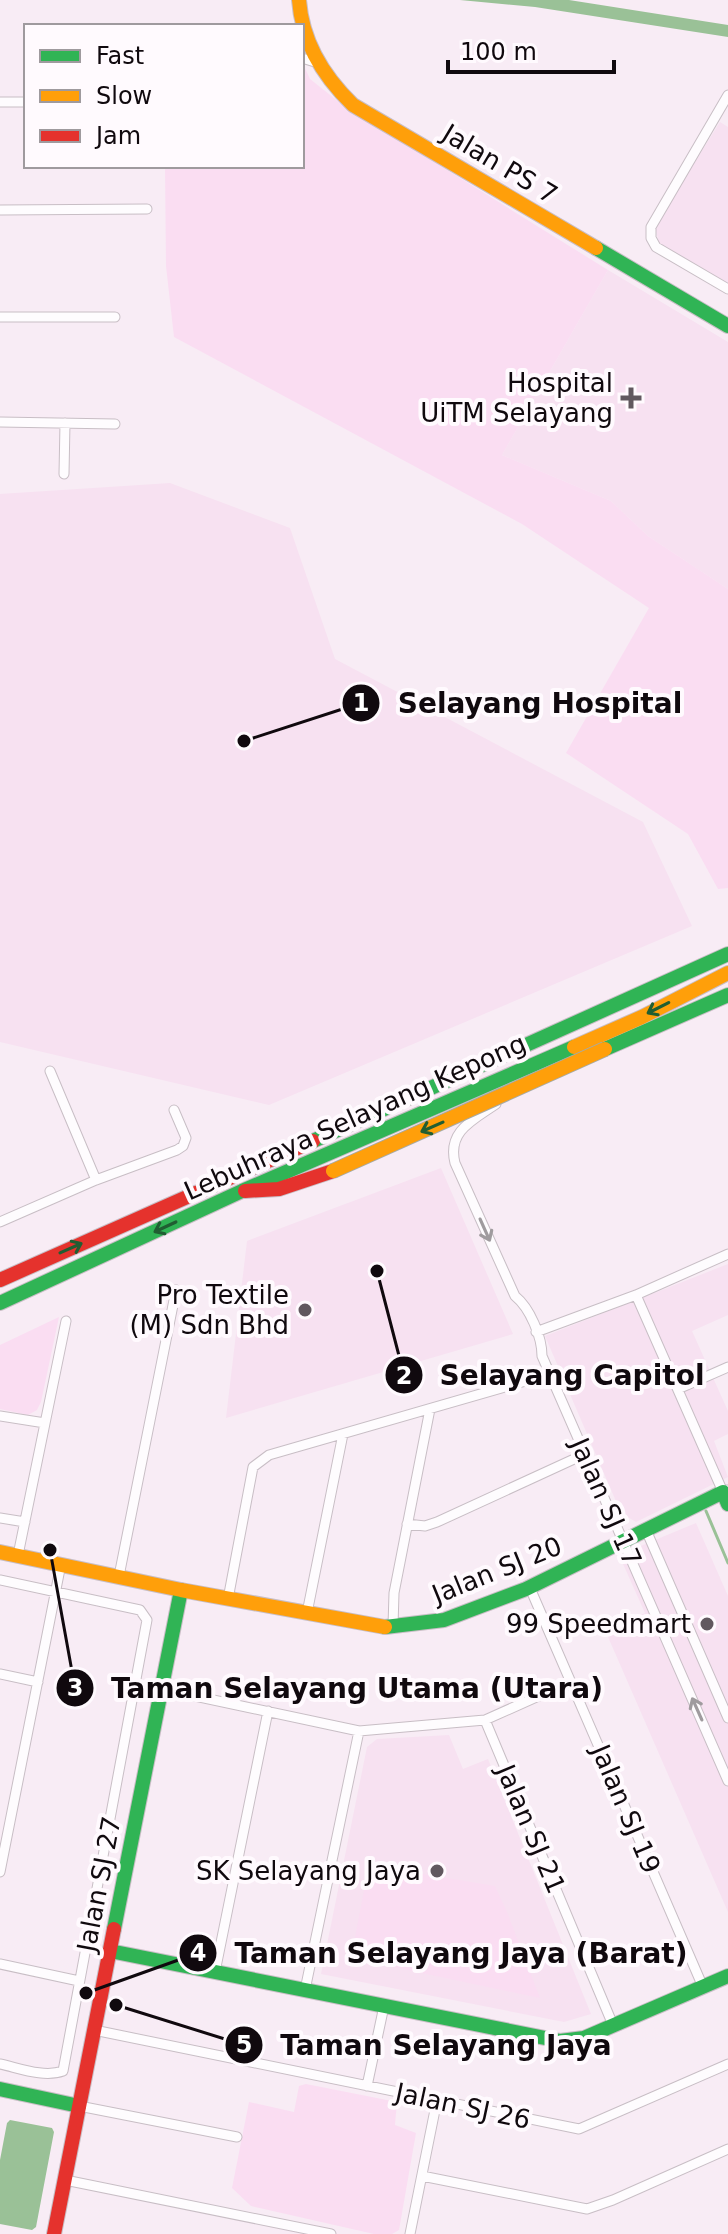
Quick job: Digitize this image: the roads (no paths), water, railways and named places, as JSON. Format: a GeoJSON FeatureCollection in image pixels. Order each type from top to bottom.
{"type":"FeatureCollection","features":[{"type":"Feature","properties":{"kind":"street","name":"Jalan PS 7"},"geometry":{"type":"LineString","coordinates":[[299,0],[300,23]]}},
{"type":"Feature","properties":{"kind":"street","name":"Jalan PS 7"},"geometry":{"type":"LineString","coordinates":[[304,51],[321,65],[340,94],[353,105],[728,326]]}},
{"type":"Feature","properties":{"kind":"street"},"geometry":{"type":"LineString","coordinates":[[728,95],[651,227],[651,238],[656,247],[728,289]]}},
{"type":"Feature","properties":{"kind":"street"},"geometry":{"type":"LineString","coordinates":[[0,102],[24,102]]}},
{"type":"Feature","properties":{"kind":"street"},"geometry":{"type":"LineString","coordinates":[[0,210],[147,209]]}},
{"type":"Feature","properties":{"kind":"street"},"geometry":{"type":"LineString","coordinates":[[0,317],[115,317]]}},
{"type":"Feature","properties":{"kind":"street"},"geometry":{"type":"LineString","coordinates":[[0,422],[115,424]]}},
{"type":"Feature","properties":{"kind":"street"},"geometry":{"type":"LineString","coordinates":[[64,474],[65,423]]}},
{"type":"Feature","properties":{"kind":"street","name":"Lebuhraya Selayang Kepong"},"geometry":{"type":"LineString","coordinates":[[0,1280],[538,1042],[728,954]]}},
{"type":"Feature","properties":{"kind":"street","name":"Lebuhraya Selayang Kepong"},"geometry":{"type":"LineString","coordinates":[[0,1303],[242,1191],[642,1017],[728,973]]}},
{"type":"Feature","properties":{"kind":"street"},"geometry":{"type":"LineString","coordinates":[[242,1191],[261,1192],[297,1186],[728,995]]}},
{"type":"Feature","properties":{"kind":"street","name":"Jalan SJ 17"},"geometry":{"type":"LineString","coordinates":[[522,1069],[501,1100],[464,1127],[454,1139],[452,1151],[515,1296],[524,1303],[542,1347],[542,1356],[728,1781]]}},
{"type":"Feature","properties":{"kind":"street"},"geometry":{"type":"LineString","coordinates":[[50,1071],[96,1180]]}},
{"type":"Feature","properties":{"kind":"street"},"geometry":{"type":"LineString","coordinates":[[1,1218],[177,1150],[186,1141],[174,1110]]}},
{"type":"Feature","properties":{"kind":"street"},"geometry":{"type":"LineString","coordinates":[[536,1332],[636,1295],[728,1254]]}},
{"type":"Feature","properties":{"kind":"street"},"geometry":{"type":"LineString","coordinates":[[119,1576],[176,1290]]}},
{"type":"Feature","properties":{"kind":"street"},"geometry":{"type":"LineString","coordinates":[[636,1295],[726,1495]]}},
{"type":"Feature","properties":{"kind":"street"},"geometry":{"type":"LineString","coordinates":[[18,1555],[66,1321]]}},
{"type":"Feature","properties":{"kind":"street"},"geometry":{"type":"LineString","coordinates":[[678,1389],[728,1367]]}},
{"type":"Feature","properties":{"kind":"street"},"geometry":{"type":"LineString","coordinates":[[228,1599],[253,1467],[269,1455],[550,1374]]}},
{"type":"Feature","properties":{"kind":"street"},"geometry":{"type":"LineString","coordinates":[[393,1626],[394,1593],[430,1409]]}},
{"type":"Feature","properties":{"kind":"street"},"geometry":{"type":"LineString","coordinates":[[0,1416],[45,1423]]}},
{"type":"Feature","properties":{"kind":"street"},"geometry":{"type":"LineString","coordinates":[[307,1613],[343,1434]]}},
{"type":"Feature","properties":{"kind":"street"},"geometry":{"type":"LineString","coordinates":[[407,1524],[425,1526],[437,1522],[585,1454]]}},
{"type":"Feature","properties":{"kind":"street","name":"Jalan SJ 20"},"geometry":{"type":"LineString","coordinates":[[0,1552],[181,1590],[383,1627],[444,1620],[530,1588],[646,1530],[726,1495]]}},
{"type":"Feature","properties":{"kind":"street"},"geometry":{"type":"LineString","coordinates":[[0,1518],[25,1522]]}},
{"type":"Feature","properties":{"kind":"street","name":"Jalan SJ 17"},"geometry":{"type":"LineString","coordinates":[[646,1530],[728,1718]]}},
{"type":"Feature","properties":{"kind":"street"},"geometry":{"type":"LineString","coordinates":[[0,1872],[61,1564]]}},
{"type":"Feature","properties":{"kind":"street"},"geometry":{"type":"LineString","coordinates":[[0,1580],[140,1610],[147,1620],[63,2071],[56,2074],[0,2064]]}},
{"type":"Feature","properties":{"kind":"street","name":"Jalan SJ 19"},"geometry":{"type":"LineString","coordinates":[[530,1588],[703,1987]]}},
{"type":"Feature","properties":{"kind":"street","name":"Jalan SJ 27"},"geometry":{"type":"LineString","coordinates":[[54,2234],[181,1590]]}},
{"type":"Feature","properties":{"kind":"street"},"geometry":{"type":"LineString","coordinates":[[0,1674],[38,1682]]}},
{"type":"Feature","properties":{"kind":"street"},"geometry":{"type":"LineString","coordinates":[[162,1689],[359,1731],[485,1720],[570,1682]]}},
{"type":"Feature","properties":{"kind":"street"},"geometry":{"type":"LineString","coordinates":[[215,1972],[268,1711]]}},
{"type":"Feature","properties":{"kind":"street","name":"Jalan SJ 21"},"geometry":{"type":"LineString","coordinates":[[485,1720],[613,2025]]}},
{"type":"Feature","properties":{"kind":"street"},"geometry":{"type":"LineString","coordinates":[[305,1990],[359,1731]]}},
{"type":"Feature","properties":{"kind":"street"},"geometry":{"type":"LineString","coordinates":[[110,1951],[560,2041],[584,2038],[728,1976]]}},
{"type":"Feature","properties":{"kind":"street"},"geometry":{"type":"LineString","coordinates":[[0,1964],[79,1981]]}},
{"type":"Feature","properties":{"kind":"street"},"geometry":{"type":"LineString","coordinates":[[367,2086],[384,2006]]}},
{"type":"Feature","properties":{"kind":"street","name":"Jalan SJ 26"},"geometry":{"type":"LineString","coordinates":[[94,2030],[579,2129],[728,2064]]}},
{"type":"Feature","properties":{"kind":"street"},"geometry":{"type":"LineString","coordinates":[[0,2089],[237,2137]]}},
{"type":"Feature","properties":{"kind":"street"},"geometry":{"type":"LineString","coordinates":[[410,2234],[437,2100]]}},
{"type":"Feature","properties":{"kind":"street"},"geometry":{"type":"LineString","coordinates":[[422,2176],[587,2209],[728,2149]]}},
{"type":"Feature","properties":{"kind":"street"},"geometry":{"type":"LineString","coordinates":[[65,2180],[331,2234]]}},
{"type":"Feature","properties":{"kind":"waterway"},"geometry":{"type":"LineString","coordinates":[[706,1511],[728,1563]]}},
{"type":"Feature","properties":{"kind":"place","name":"Hospital UiTM Selayang"},"geometry":{"type":"Point","coordinates":[631,398]}},
{"type":"Feature","properties":{"kind":"place","name":"Selayang Hospital"},"geometry":{"type":"Point","coordinates":[244,741]}},
{"type":"Feature","properties":{"kind":"place","name":"Selayang Capitol"},"geometry":{"type":"Point","coordinates":[377,1271]}},
{"type":"Feature","properties":{"kind":"place","name":"Pro Textile (M) Sdn Bhd"},"geometry":{"type":"Point","coordinates":[305,1310]}},
{"type":"Feature","properties":{"kind":"place","name":"Taman Selayang Utama (Utara)"},"geometry":{"type":"Point","coordinates":[50,1550]}},
{"type":"Feature","properties":{"kind":"place","name":"99 Speedmart"},"geometry":{"type":"Point","coordinates":[707,1624]}},
{"type":"Feature","properties":{"kind":"place","name":"SK Selayang Jaya"},"geometry":{"type":"Point","coordinates":[437,1871]}},
{"type":"Feature","properties":{"kind":"place","name":"Taman Selayang Jaya (Barat)"},"geometry":{"type":"Point","coordinates":[86,1993]}},
{"type":"Feature","properties":{"kind":"place","name":"Taman Selayang Jaya"},"geometry":{"type":"Point","coordinates":[116,2005]}}]}
